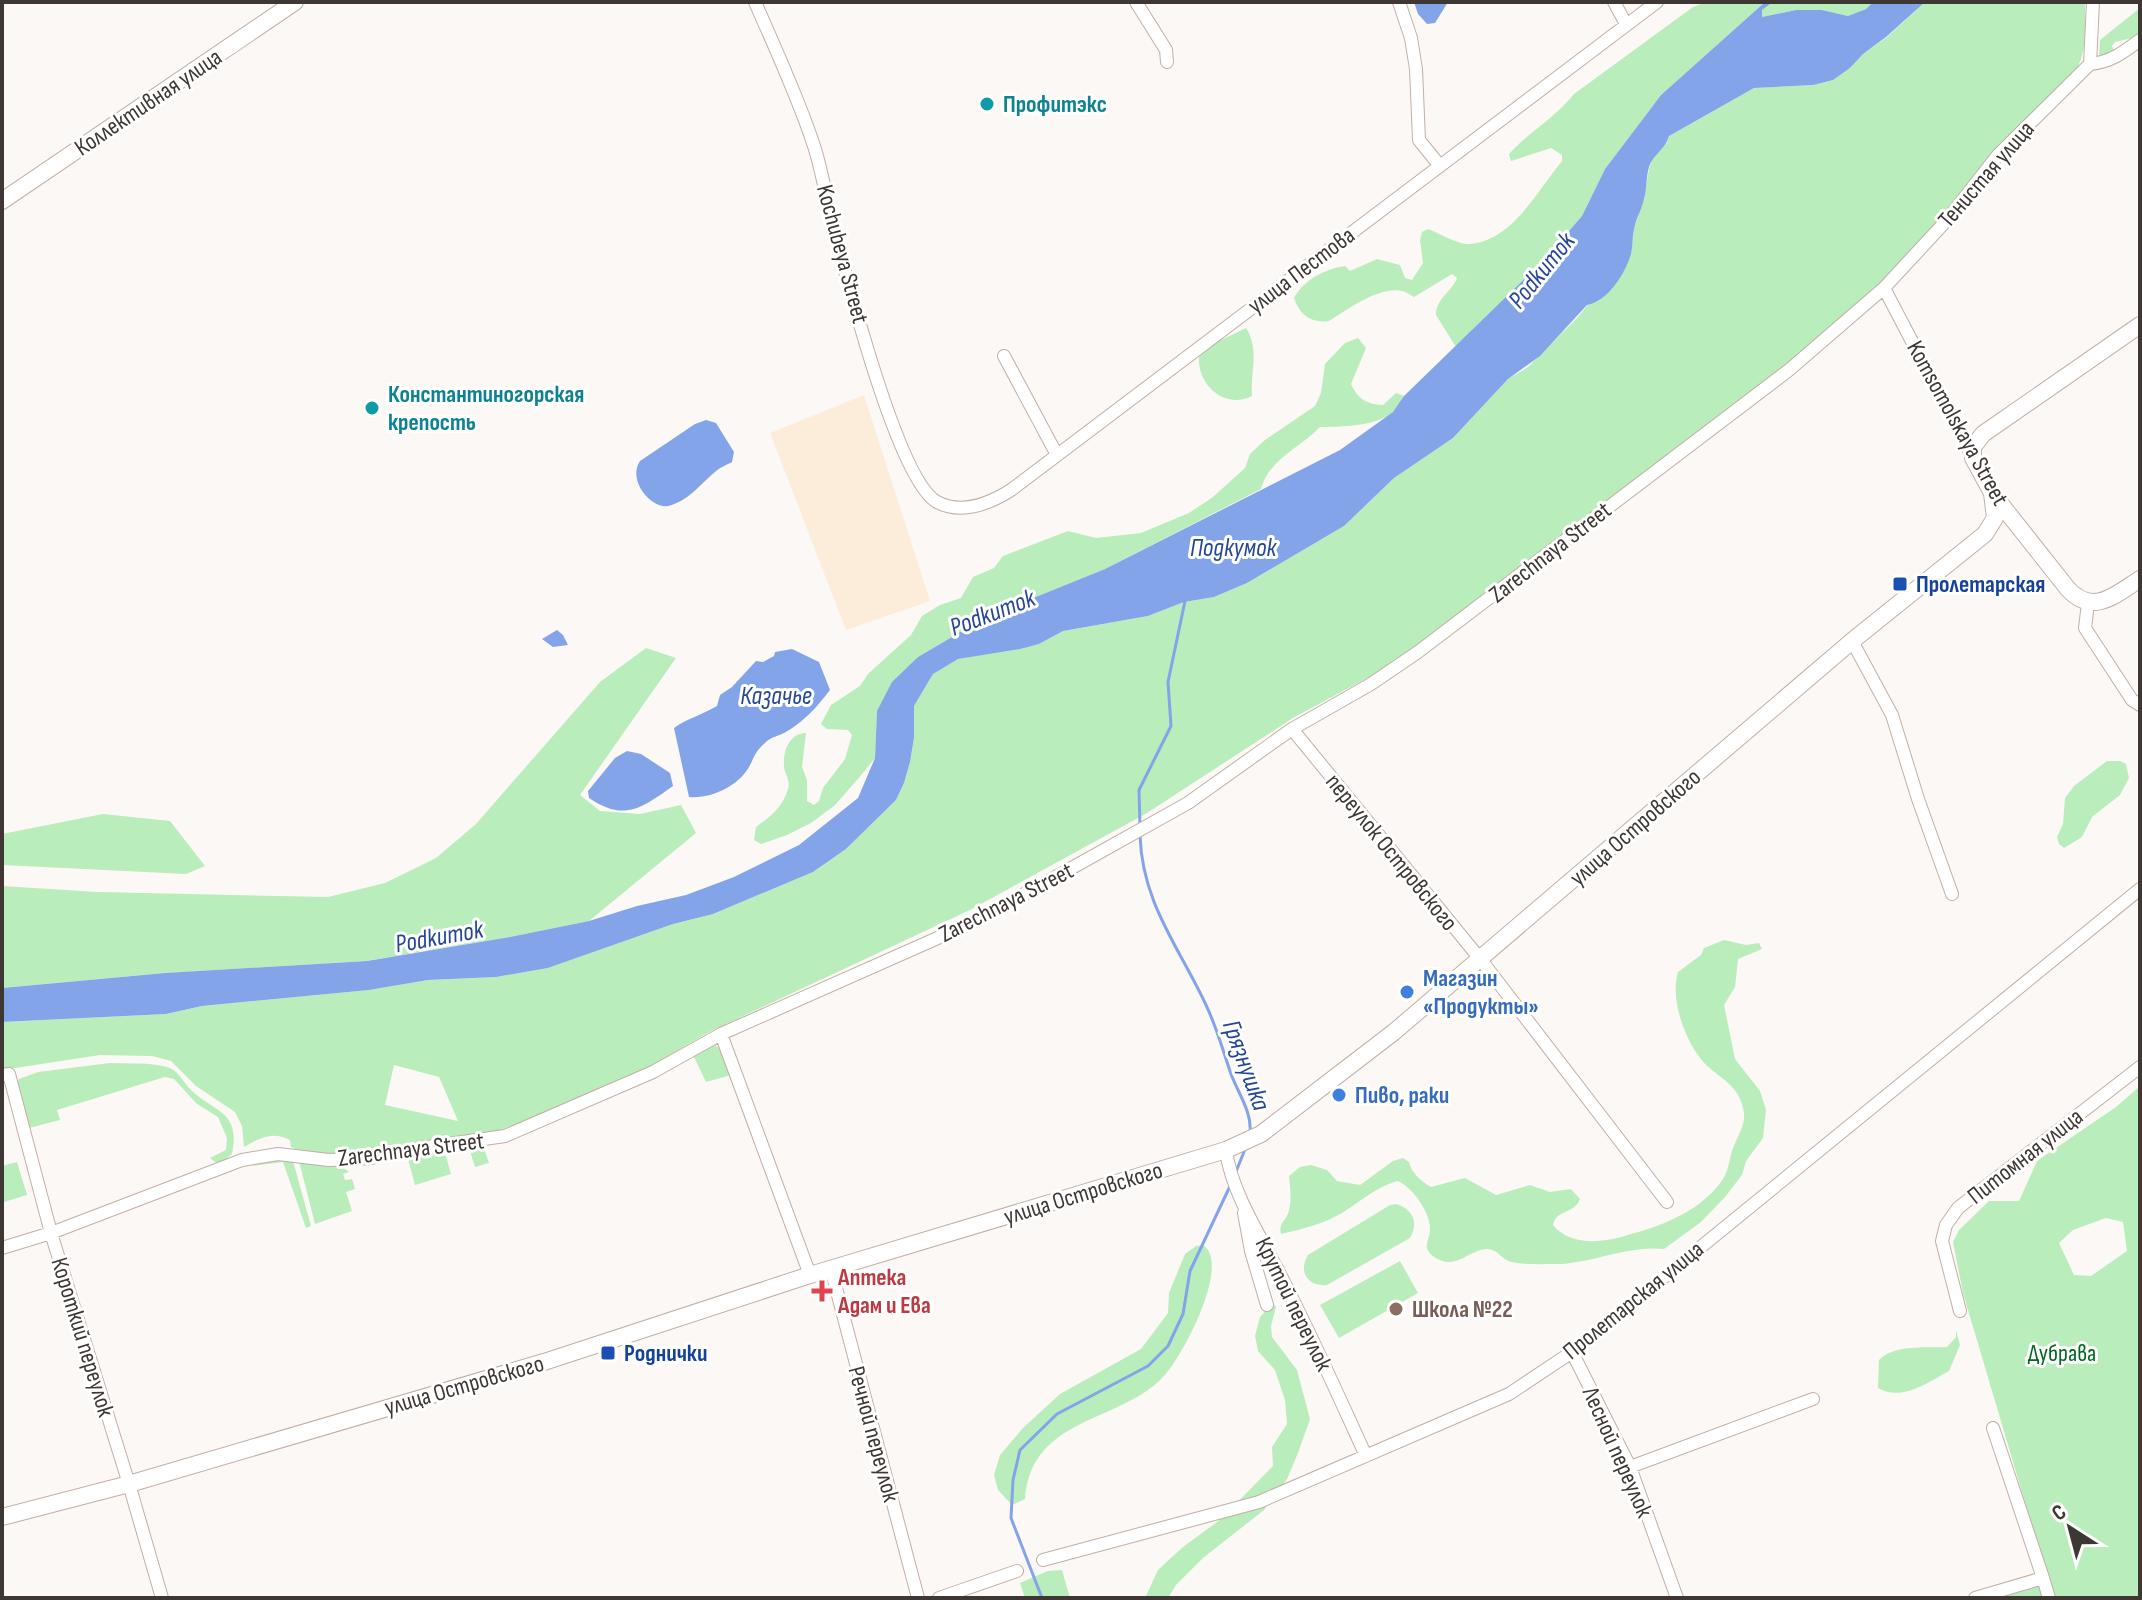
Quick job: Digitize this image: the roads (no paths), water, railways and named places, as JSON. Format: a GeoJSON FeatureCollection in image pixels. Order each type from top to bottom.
{"type":"FeatureCollection","features":[{"type":"Feature","properties":{"kind":"street","name":"Коллективная улица"},"geometry":{"type":"LineString","coordinates":[[2,201],[295,2]]}},
{"type":"Feature","properties":{"kind":"street","name":"Kochubeya Street"},"geometry":{"type":"LineString","coordinates":[[755,2],[814,144],[834,229],[891,423],[911,471],[936,501]]}},
{"type":"Feature","properties":{"kind":"street"},"geometry":{"type":"LineString","coordinates":[[1136,2],[1166,50],[1167,62]]}},
{"type":"Feature","properties":{"kind":"street"},"geometry":{"type":"LineString","coordinates":[[1399,2],[1411,38],[1416,69],[1419,140],[1440,166]]}},
{"type":"Feature","properties":{"kind":"street"},"geometry":{"type":"LineString","coordinates":[[1614,2],[1626,24]]}},
{"type":"Feature","properties":{"kind":"street","name":"улица Пестова"},"geometry":{"type":"LineString","coordinates":[[936,501],[958,508],[993,501],[1657,2]]}},
{"type":"Feature","properties":{"kind":"street"},"geometry":{"type":"LineString","coordinates":[[2090,64],[2093,2]]}},
{"type":"Feature","properties":{"kind":"street","name":"Тенистая улица"},"geometry":{"type":"LineString","coordinates":[[1884,288],[1947,220],[1998,155],[2090,64],[2104,63],[2140,40]]}},
{"type":"Feature","properties":{"kind":"street","name":"Komsomolskaya Street"},"geometry":{"type":"LineString","coordinates":[[1884,288],[1992,493],[2068,589],[2080,601],[2088,603]]}},
{"type":"Feature","properties":{"kind":"street","name":"Zarechnaya Street"},"geometry":{"type":"LineString","coordinates":[[2,1248],[51,1233],[252,1158],[278,1154],[329,1160],[371,1158],[505,1136],[653,1072],[721,1034],[967,925],[1188,803],[1292,729],[1371,684],[1462,620],[1789,370],[1884,288]]}},
{"type":"Feature","properties":{"kind":"street"},"geometry":{"type":"LineString","coordinates":[[1973,458],[1973,447],[1983,434],[2140,325]]}},
{"type":"Feature","properties":{"kind":"street"},"geometry":{"type":"LineString","coordinates":[[1004,356],[1057,455]]}},
{"type":"Feature","properties":{"kind":"street"},"geometry":{"type":"LineString","coordinates":[[1960,433],[1966,436],[1983,434]]}},
{"type":"Feature","properties":{"kind":"street"},"geometry":{"type":"LineString","coordinates":[[1985,534],[1995,518],[1992,493]]}},
{"type":"Feature","properties":{"kind":"street"},"geometry":{"type":"LineString","coordinates":[[1985,534],[2009,531],[2029,539]]}},
{"type":"Feature","properties":{"kind":"street","name":"улица Островского"},"geometry":{"type":"LineString","coordinates":[[2,1517],[129,1484],[558,1357],[810,1275],[1230,1149],[1261,1134],[1394,1032],[1481,960],[1852,641],[1985,534]]}},
{"type":"Feature","properties":{"kind":"street"},"geometry":{"type":"LineString","coordinates":[[2140,579],[2106,600],[2088,603],[2085,628],[2132,700],[2140,705]]}},
{"type":"Feature","properties":{"kind":"street"},"geometry":{"type":"LineString","coordinates":[[1852,641],[1892,715],[1952,894]]}},
{"type":"Feature","properties":{"kind":"street","name":"переулок Островского"},"geometry":{"type":"LineString","coordinates":[[1292,729],[1481,960],[1667,1202]]}},
{"type":"Feature","properties":{"kind":"street","name":"Пролетарская улица"},"geometry":{"type":"LineString","coordinates":[[1043,1560],[1259,1502],[1509,1394],[1572,1352],[2140,889]]}},
{"type":"Feature","properties":{"kind":"street"},"geometry":{"type":"LineString","coordinates":[[721,1034],[810,1275]]}},
{"type":"Feature","properties":{"kind":"street","name":"Питомная улица"},"geometry":{"type":"LineString","coordinates":[[1960,1311],[1942,1241],[1946,1225],[1958,1208],[2140,1067]]}},
{"type":"Feature","properties":{"kind":"street","name":"Короткий переулок"},"geometry":{"type":"LineString","coordinates":[[6,1074],[162,1598]]}},
{"type":"Feature","properties":{"kind":"street","name":"Крутой переулок"},"geometry":{"type":"LineString","coordinates":[[1230,1149],[1229,1168],[1242,1198],[1298,1308],[1366,1456]]}},
{"type":"Feature","properties":{"kind":"street"},"geometry":{"type":"LineString","coordinates":[[1242,1198],[1251,1251],[1267,1305]]}},
{"type":"Feature","properties":{"kind":"street","name":"Речной переулок"},"geometry":{"type":"LineString","coordinates":[[831,1269],[918,1598]]}},
{"type":"Feature","properties":{"kind":"street","name":"Лесной переулок"},"geometry":{"type":"LineString","coordinates":[[1572,1352],[1630,1467],[1677,1598]]}},
{"type":"Feature","properties":{"kind":"street"},"geometry":{"type":"LineString","coordinates":[[1630,1467],[1813,1399]]}},
{"type":"Feature","properties":{"kind":"street"},"geometry":{"type":"LineString","coordinates":[[1993,1428],[2049,1598]]}},
{"type":"Feature","properties":{"kind":"street"},"geometry":{"type":"LineString","coordinates":[[939,1598],[1017,1571]]}},
{"type":"Feature","properties":{"kind":"street"},"geometry":{"type":"LineString","coordinates":[[1975,1598],[2043,1578]]}},
{"type":"Feature","properties":{"kind":"water"},"geometry":{"type":"Polygon","coordinates":[[[1414,2],[1448,2],[1435,23],[1427,24],[1418,14],[1414,2]]]}},
{"type":"Feature","properties":{"kind":"water","name":"Подкумок"},"geometry":{"type":"Polygon","coordinates":[[[1765,2],[1773,2],[1762,10],[1762,17],[1796,10],[1822,10],[1848,16],[1866,9],[1873,2],[1925,2],[1833,80],[1813,85],[1754,88],[1669,136],[1649,167],[1631,254],[1615,286],[1602,298],[1587,305],[1540,356],[1508,379],[1453,438],[1394,478],[1344,526],[1247,583],[1214,597],[1184,602],[1148,616],[1063,631],[1039,644],[1020,649],[958,659],[933,674],[914,706],[910,762],[896,800],[846,849],[813,872],[713,914],[673,924],[548,968],[496,977],[428,980],[369,990],[202,1006],[166,1014],[2,1022],[2,988],[165,973],[367,961],[510,937],[589,921],[686,895],[734,877],[799,845],[858,798],[875,758],[877,711],[892,682],[918,657],[986,617],[1105,569],[1340,450],[1393,412],[1404,396],[1544,260],[1582,216],[1605,169],[1661,95],[1765,2]]]}},
{"type":"Feature","properties":{"kind":"water"},"geometry":{"type":"Polygon","coordinates":[[[706,420],[716,423],[734,452],[732,462],[682,500],[668,506],[655,503],[643,492],[636,476],[640,461],[695,424],[706,420]]]}},
{"type":"Feature","properties":{"kind":"water"},"geometry":{"type":"Polygon","coordinates":[[[557,630],[568,645],[553,647],[542,639],[557,630]]]}},
{"type":"Feature","properties":{"kind":"water","name":"Казачье"},"geometry":{"type":"Polygon","coordinates":[[[792,649],[819,662],[830,690],[804,719],[762,746],[742,777],[717,793],[689,797],[674,728],[717,706],[720,695],[732,687],[756,661],[763,662],[774,656],[775,652],[792,649]]]}},
{"type":"Feature","properties":{"kind":"water"},"geometry":{"type":"Polygon","coordinates":[[[627,751],[641,754],[670,773],[673,786],[642,806],[623,811],[589,798],[588,791],[615,758],[627,751]]]}},
{"type":"Feature","properties":{"kind":"waterway","name":"Грязнушка"},"geometry":{"type":"LineString","coordinates":[[1140,827],[1139,790],[1171,726],[1168,682],[1185,601]]}},
{"type":"Feature","properties":{"kind":"waterway","name":"Грязнушка"},"geometry":{"type":"LineString","coordinates":[[1140,835],[1147,882],[1164,924],[1210,1014],[1247,1110],[1250,1132]]}},
{"type":"Feature","properties":{"kind":"waterway","name":"Грязнушка"},"geometry":{"type":"LineString","coordinates":[[1235,1174],[1246,1147]]}},
{"type":"Feature","properties":{"kind":"waterway","name":"Грязнушка"},"geometry":{"type":"LineString","coordinates":[[1042,1598],[1011,1518],[1013,1480],[1020,1450],[1057,1414],[1148,1366],[1168,1346],[1183,1314],[1190,1271],[1231,1184]]}},
{"type":"Feature","properties":{"kind":"place","name":"Профитэкс"},"geometry":{"type":"Point","coordinates":[987,104]}},
{"type":"Feature","properties":{"kind":"place","name":"Константиногорская крепость"},"geometry":{"type":"Point","coordinates":[372,408]}},
{"type":"Feature","properties":{"kind":"place","name":"Пролетарская"},"geometry":{"type":"Point","coordinates":[1900,584]}},
{"type":"Feature","properties":{"kind":"place","name":"Магазин «Продукты»"},"geometry":{"type":"Point","coordinates":[1407,992]}},
{"type":"Feature","properties":{"kind":"place","name":"Пиво, раки"},"geometry":{"type":"Point","coordinates":[1339,1095]}},
{"type":"Feature","properties":{"kind":"place","name":"Аптека Адам и Ева"},"geometry":{"type":"Point","coordinates":[822,1291]}},
{"type":"Feature","properties":{"kind":"place","name":"Школа №22"},"geometry":{"type":"Point","coordinates":[1396,1309]}},
{"type":"Feature","properties":{"kind":"place","name":"Роднички"},"geometry":{"type":"Point","coordinates":[608,1353]}},
{"type":"Feature","properties":{"kind":"water label","name":"Podkumok"},"geometry":{"type":"Point","coordinates":[1541,270]}},
{"type":"Feature","properties":{"kind":"water label","name":"Podkumok"},"geometry":{"type":"Point","coordinates":[992,612]}},
{"type":"Feature","properties":{"kind":"water label","name":"Podkumok"},"geometry":{"type":"Point","coordinates":[439,936]}},
{"type":"Feature","properties":{"kind":"park label","name":"Дубрава"},"geometry":{"type":"Point","coordinates":[2062,1353]}}]}
